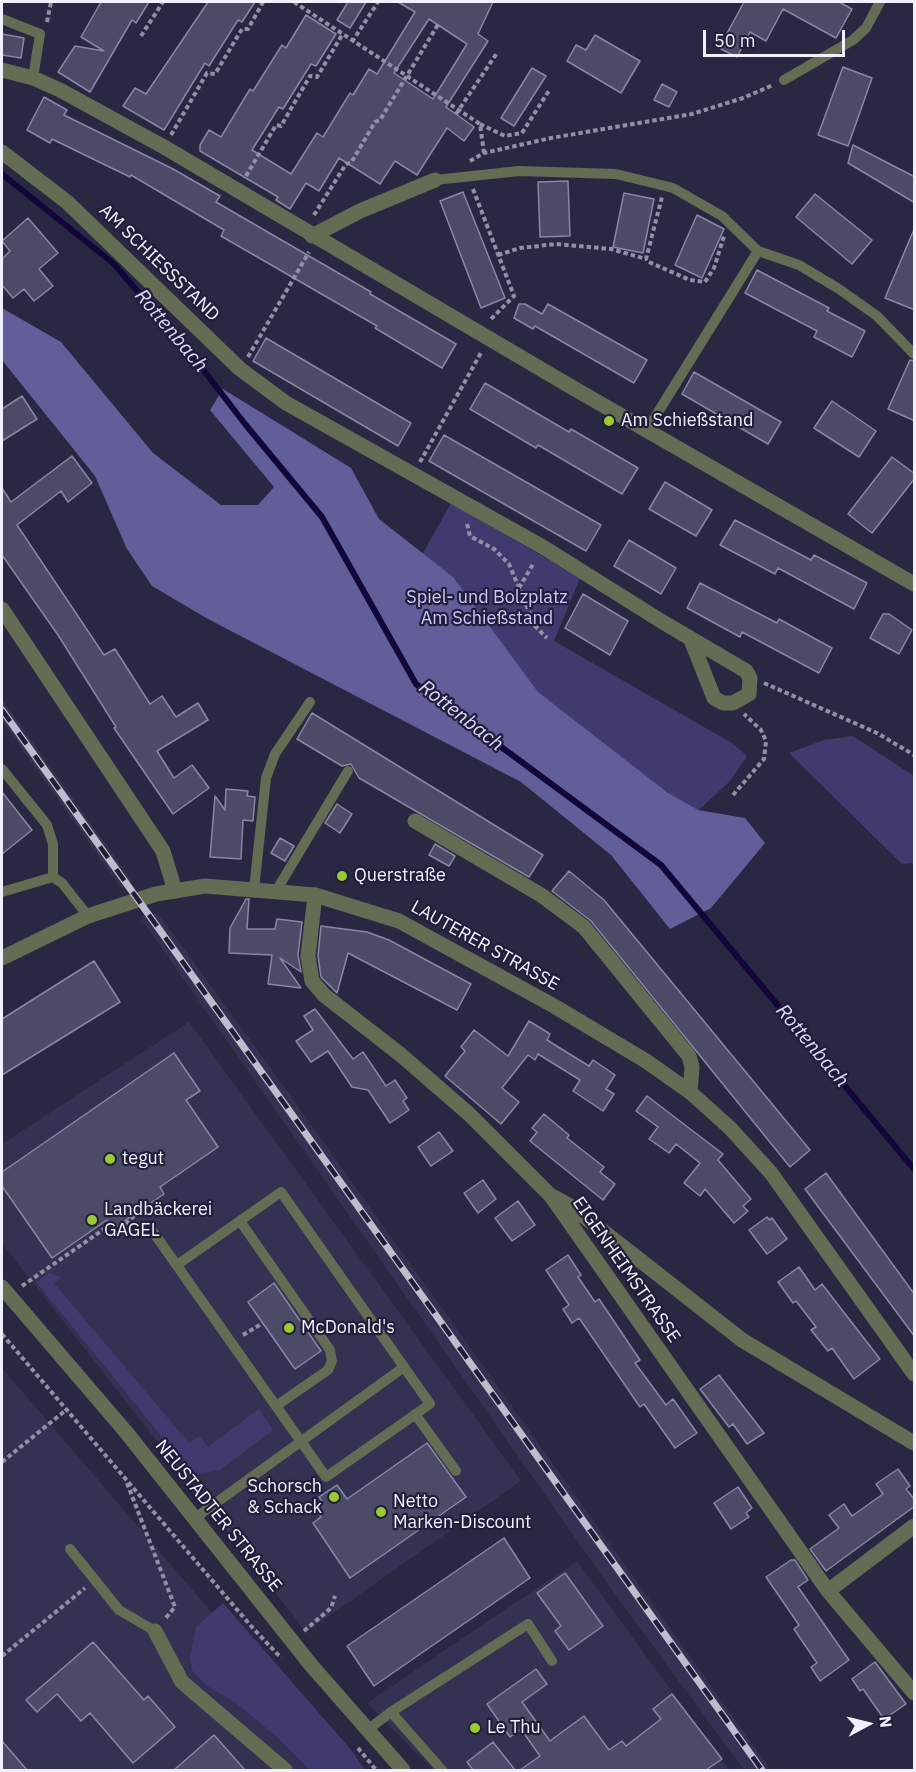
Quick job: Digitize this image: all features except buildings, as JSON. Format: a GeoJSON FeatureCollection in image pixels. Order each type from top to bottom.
{"type":"FeatureCollection","features":[{"type":"Feature","properties":{"kind":"street"},"geometry":{"type":"LineString","coordinates":[[2,70],[33,78],[164,147],[311,235],[915,584]]}},
{"type":"Feature","properties":{"kind":"street","name":"AM SCHIESSSTAND"},"geometry":{"type":"LineString","coordinates":[[2,152],[99,231],[240,369],[286,403],[412,476],[543,547],[691,640],[746,671],[750,678]]}},
{"type":"Feature","properties":{"kind":"street"},"geometry":{"type":"LineString","coordinates":[[311,235],[360,211],[435,180]]}},
{"type":"Feature","properties":{"kind":"street"},"geometry":{"type":"LineString","coordinates":[[2,609],[163,851],[175,891]]}},
{"type":"Feature","properties":{"kind":"street"},"geometry":{"type":"LineString","coordinates":[[691,640],[714,699],[723,703],[733,703],[749,694],[750,678]]}},
{"type":"Feature","properties":{"kind":"street"},"geometry":{"type":"LineString","coordinates":[[415,821],[541,895],[584,927],[689,1056],[692,1067],[690,1092]]}},
{"type":"Feature","properties":{"kind":"street","name":"LAUTERER STRASSE"},"geometry":{"type":"LineString","coordinates":[[2,958],[88,916],[175,891],[205,886],[315,895],[381,913],[465,955],[646,1061],[690,1092],[730,1128],[771,1173],[915,1374]]}},
{"type":"Feature","properties":{"kind":"street","name":"EIGENHEIMSTRASSE"},"geometry":{"type":"LineString","coordinates":[[315,895],[308,956],[312,981],[324,995],[401,1054],[469,1114],[551,1196],[828,1590],[909,1675],[915,1693]]}},
{"type":"Feature","properties":{"kind":"street"},"geometry":{"type":"LineString","coordinates":[[551,1196],[572,1207],[742,1340],[915,1443]]}},
{"type":"Feature","properties":{"kind":"street","name":"NEUSTADTER STRASSE"},"geometry":{"type":"LineString","coordinates":[[5,1291],[126,1432],[292,1642],[366,1731],[403,1770]]}},
{"type":"Feature","properties":{"kind":"street"},"geometry":{"type":"LineString","coordinates":[[828,1590],[915,1526]]}},
{"type":"Feature","properties":{"kind":"street"},"geometry":{"type":"LineString","coordinates":[[155,1631],[182,1682],[285,1770]]}},
{"type":"Feature","properties":{"kind":"lane"},"geometry":{"type":"LineString","coordinates":[[784,80],[853,40],[866,28],[880,2]]}},
{"type":"Feature","properties":{"kind":"lane"},"geometry":{"type":"LineString","coordinates":[[2,19],[40,34],[33,78]]}},
{"type":"Feature","properties":{"kind":"lane"},"geometry":{"type":"LineString","coordinates":[[435,180],[519,171],[616,174],[673,188],[729,222],[758,251],[799,265],[839,289],[877,316],[915,354]]}},
{"type":"Feature","properties":{"kind":"lane"},"geometry":{"type":"LineString","coordinates":[[647,430],[758,251]]}},
{"type":"Feature","properties":{"kind":"lane"},"geometry":{"type":"LineString","coordinates":[[254,889],[266,778],[275,754],[310,702]]}},
{"type":"Feature","properties":{"kind":"lane"},"geometry":{"type":"LineString","coordinates":[[2,769],[47,825],[53,844],[53,877]]}},
{"type":"Feature","properties":{"kind":"lane"},"geometry":{"type":"LineString","coordinates":[[276,891],[348,771]]}},
{"type":"Feature","properties":{"kind":"lane"},"geometry":{"type":"LineString","coordinates":[[2,892],[53,877]]}},
{"type":"Feature","properties":{"kind":"lane"},"geometry":{"type":"LineString","coordinates":[[53,877],[62,883],[88,916]]}},
{"type":"Feature","properties":{"kind":"lane"},"geometry":{"type":"LineString","coordinates":[[149,1226],[177,1266],[231,1343],[326,1477],[430,1404],[281,1192],[177,1266]]}},
{"type":"Feature","properties":{"kind":"lane"},"geometry":{"type":"LineString","coordinates":[[240,1221],[330,1350],[332,1361],[328,1370],[276,1406]]}},
{"type":"Feature","properties":{"kind":"lane"},"geometry":{"type":"LineString","coordinates":[[195,1518],[404,1367]]}},
{"type":"Feature","properties":{"kind":"lane"},"geometry":{"type":"LineString","coordinates":[[415,1414],[456,1471]]}},
{"type":"Feature","properties":{"kind":"lane"},"geometry":{"type":"LineString","coordinates":[[70,1549],[119,1610],[155,1631]]}},
{"type":"Feature","properties":{"kind":"lane"},"geometry":{"type":"LineString","coordinates":[[366,1731],[528,1624],[552,1661]]}},
{"type":"Feature","properties":{"kind":"lane"},"geometry":{"type":"LineString","coordinates":[[391,1713],[442,1770]]}},
{"type":"Feature","properties":{"kind":"path"},"geometry":{"type":"LineString","coordinates":[[46,30],[51,2]]}},
{"type":"Feature","properties":{"kind":"path"},"geometry":{"type":"LineString","coordinates":[[141,36],[163,2]]}},
{"type":"Feature","properties":{"kind":"path"},"geometry":{"type":"LineString","coordinates":[[164,147],[207,73],[215,74],[242,29],[248,29],[263,2]]}},
{"type":"Feature","properties":{"kind":"path"},"geometry":{"type":"LineString","coordinates":[[294,2],[457,112],[505,136],[522,133],[550,89]]}},
{"type":"Feature","properties":{"kind":"path"},"geometry":{"type":"LineString","coordinates":[[352,42],[378,2]]}},
{"type":"Feature","properties":{"kind":"path"},"geometry":{"type":"LineString","coordinates":[[240,369],[346,164],[351,163],[375,122],[380,120],[439,23]]}},
{"type":"Feature","properties":{"kind":"path"},"geometry":{"type":"LineString","coordinates":[[238,190],[276,125],[281,126],[310,76],[316,78],[342,35]]}},
{"type":"Feature","properties":{"kind":"path"},"geometry":{"type":"LineString","coordinates":[[457,112],[497,53]]}},
{"type":"Feature","properties":{"kind":"path"},"geometry":{"type":"LineString","coordinates":[[467,163],[484,153],[551,138],[692,114],[744,98],[784,80]]}},
{"type":"Feature","properties":{"kind":"path"},"geometry":{"type":"LineString","coordinates":[[480,124],[484,153]]}},
{"type":"Feature","properties":{"kind":"path"},"geometry":{"type":"LineString","coordinates":[[412,476],[483,335],[513,296],[469,177]]}},
{"type":"Feature","properties":{"kind":"path"},"geometry":{"type":"LineString","coordinates":[[498,255],[520,248],[556,244],[611,249],[646,260],[664,186]]}},
{"type":"Feature","properties":{"kind":"path"},"geometry":{"type":"LineString","coordinates":[[649,262],[690,280],[705,282],[714,268],[729,222]]}},
{"type":"Feature","properties":{"kind":"path"},"geometry":{"type":"LineString","coordinates":[[459,500],[470,536],[495,549],[509,564],[534,626],[547,638]]}},
{"type":"Feature","properties":{"kind":"path"},"geometry":{"type":"LineString","coordinates":[[495,549],[498,542]]}},
{"type":"Feature","properties":{"kind":"path"},"geometry":{"type":"LineString","coordinates":[[518,589],[533,564]]}},
{"type":"Feature","properties":{"kind":"path"},"geometry":{"type":"LineString","coordinates":[[750,678],[877,733],[915,755]]}},
{"type":"Feature","properties":{"kind":"path"},"geometry":{"type":"LineString","coordinates":[[733,703],[761,730],[766,741],[764,759],[733,795]]}},
{"type":"Feature","properties":{"kind":"path"},"geometry":{"type":"LineString","coordinates":[[5,1291],[107,1227],[116,1233],[139,1211]]}},
{"type":"Feature","properties":{"kind":"path"},"geometry":{"type":"LineString","coordinates":[[231,1343],[263,1323]]}},
{"type":"Feature","properties":{"kind":"path"},"geometry":{"type":"LineString","coordinates":[[2,1334],[250,1626],[282,1659]]}},
{"type":"Feature","properties":{"kind":"path"},"geometry":{"type":"LineString","coordinates":[[2,1462],[66,1410]]}},
{"type":"Feature","properties":{"kind":"path"},"geometry":{"type":"LineString","coordinates":[[126,1479],[175,1607],[155,1631]]}},
{"type":"Feature","properties":{"kind":"path"},"geometry":{"type":"LineString","coordinates":[[2,1656],[95,1580]]}},
{"type":"Feature","properties":{"kind":"path"},"geometry":{"type":"LineString","coordinates":[[292,1642],[331,1608],[335,1596]]}},
{"type":"Feature","properties":{"kind":"path"},"geometry":{"type":"LineString","coordinates":[[356,1744],[376,1770]]}},
{"type":"Feature","properties":{"kind":"shaded area"},"geometry":{"type":"Polygon","coordinates":[[[2,308],[61,342],[153,453],[221,505],[258,505],[274,487],[210,410],[223,389],[351,468],[379,519],[453,577],[538,692],[668,793],[698,810],[745,818],[765,843],[711,908],[670,929],[611,855],[521,782],[208,619],[152,586],[127,549],[95,476],[2,360],[2,308]]]}},
{"type":"Feature","properties":{"kind":"shaded area"},"geometry":{"type":"Polygon","coordinates":[[[2,699],[132,881],[121,888],[2,721],[2,699]]]}},
{"type":"Feature","properties":{"kind":"shaded area"},"geometry":{"type":"Polygon","coordinates":[[[158,913],[771,1770],[744,1770],[609,1586],[140,917],[158,913]]]}},
{"type":"Feature","properties":{"kind":"shaded area"},"geometry":{"type":"Polygon","coordinates":[[[189,1022],[521,1481],[306,1632],[2,1243],[2,1144],[189,1022]]]}},
{"type":"Feature","properties":{"kind":"shaded area"},"geometry":{"type":"Polygon","coordinates":[[[2,1368],[347,1770],[2,1770],[2,1368]]]}},
{"type":"Feature","properties":{"kind":"shaded area"},"geometry":{"type":"Polygon","coordinates":[[[577,1561],[729,1770],[433,1770],[367,1703],[577,1561]]]}},
{"type":"Feature","properties":{"kind":"green space","name":"Spiel- und Bolzplatz Am Schießstand"},"geometry":{"type":"Polygon","coordinates":[[[451,503],[580,578],[554,641],[732,743],[747,756],[730,781],[672,835],[396,601],[451,503]]]}},
{"type":"Feature","properties":{"kind":"green space"},"geometry":{"type":"Polygon","coordinates":[[[853,736],[914,776],[914,863],[902,864],[789,753],[824,740],[853,736]]]}},
{"type":"Feature","properties":{"kind":"green space"},"geometry":{"type":"Polygon","coordinates":[[[49,1273],[61,1277],[54,1283],[189,1443],[200,1436],[208,1447],[259,1409],[273,1430],[220,1470],[199,1474],[188,1469],[36,1282],[49,1273]]]}},
{"type":"Feature","properties":{"kind":"green space"},"geometry":{"type":"Polygon","coordinates":[[[223,1603],[353,1752],[365,1770],[310,1770],[276,1736],[232,1700],[207,1686],[192,1670],[190,1657],[196,1627],[223,1603]]]}},
{"type":"Feature","properties":{"kind":"waterway","name":"Rottenbach"},"geometry":{"type":"LineString","coordinates":[[2,174],[114,264],[188,350],[245,424],[322,517],[416,684],[661,865],[914,1169]]}},
{"type":"Feature","properties":{"kind":"railway"},"geometry":{"type":"LineString","coordinates":[[2,710],[762,1770]]}},
{"type":"Feature","properties":{"kind":"place","name":"Am Schießstand"},"geometry":{"type":"Point","coordinates":[609,421]}},
{"type":"Feature","properties":{"kind":"place","name":"Querstraße"},"geometry":{"type":"Point","coordinates":[342,876]}},
{"type":"Feature","properties":{"kind":"place","name":"tegut"},"geometry":{"type":"Point","coordinates":[110,1159]}},
{"type":"Feature","properties":{"kind":"place","name":"Landbäckerei GAGEL"},"geometry":{"type":"Point","coordinates":[92,1220]}},
{"type":"Feature","properties":{"kind":"place","name":"McDonald's"},"geometry":{"type":"Point","coordinates":[289,1328]}},
{"type":"Feature","properties":{"kind":"place","name":"Schorsch & Schack"},"geometry":{"type":"Point","coordinates":[334,1497]}},
{"type":"Feature","properties":{"kind":"place","name":"Netto Marken-Discount"},"geometry":{"type":"Point","coordinates":[381,1512]}},
{"type":"Feature","properties":{"kind":"place","name":"Le Thu"},"geometry":{"type":"Point","coordinates":[475,1728]}}]}
